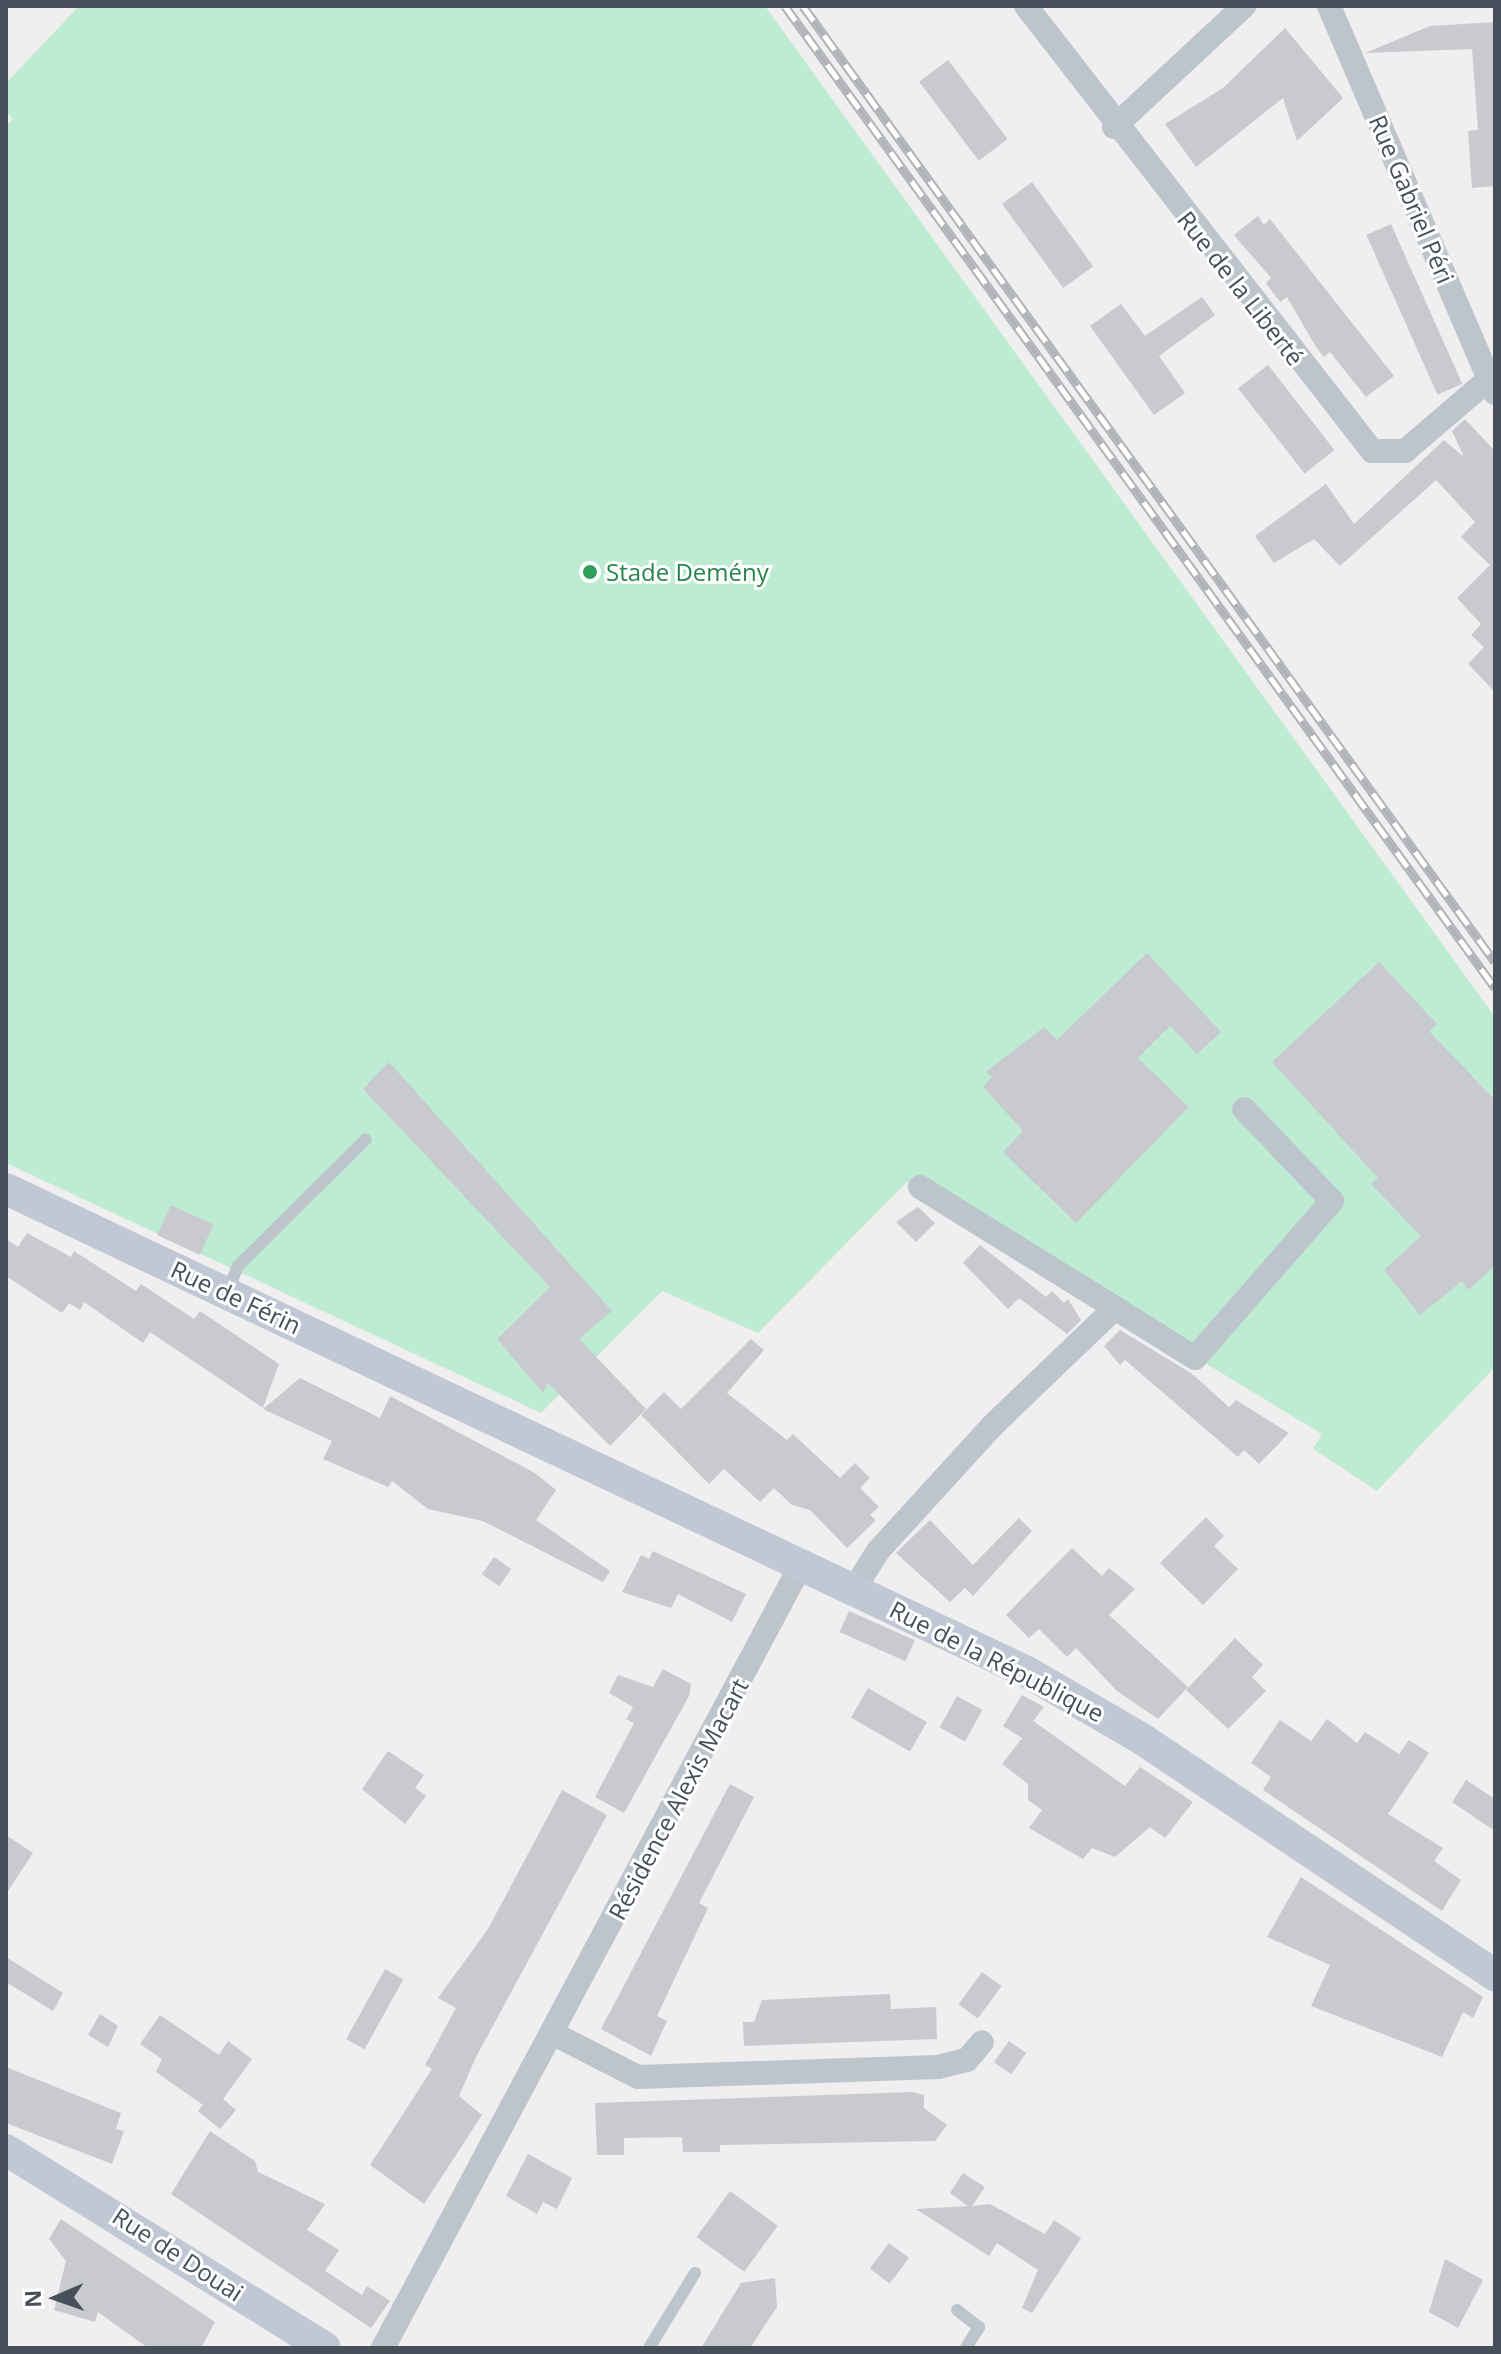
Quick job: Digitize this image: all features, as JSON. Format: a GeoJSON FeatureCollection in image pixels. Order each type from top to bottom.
{"type":"FeatureCollection","features":[{"type":"Feature","properties":{"kind":"main road","name":"Rue de Férin"},"geometry":{"type":"LineString","coordinates":[[6,1189],[466,1406]]}},
{"type":"Feature","properties":{"kind":"main road","name":"Rue de la République"},"geometry":{"type":"LineString","coordinates":[[466,1406],[802,1563],[1083,1703],[1495,1975]]}},
{"type":"Feature","properties":{"kind":"main road","name":"Rue de Douai"},"geometry":{"type":"LineString","coordinates":[[18,2156],[325,2348]]}},
{"type":"Feature","properties":{"kind":"street","name":"Rue de la Liberté"},"geometry":{"type":"LineString","coordinates":[[1026,6],[1114,127],[1372,451],[1405,451],[1492,386]]}},
{"type":"Feature","properties":{"kind":"street"},"geometry":{"type":"LineString","coordinates":[[1114,127],[1244,6]]}},
{"type":"Feature","properties":{"kind":"street","name":"Rue Gabriel Péri"},"geometry":{"type":"LineString","coordinates":[[1329,6],[1492,386]]}},
{"type":"Feature","properties":{"kind":"street"},"geometry":{"type":"LineString","coordinates":[[920,1187],[1195,1358],[1332,1201],[1244,1109]]}},
{"type":"Feature","properties":{"kind":"street"},"geometry":{"type":"LineString","coordinates":[[854,1589],[878,1551],[992,1426],[1115,1308]]}},
{"type":"Feature","properties":{"kind":"street","name":"Résidence Alexis Macart"},"geometry":{"type":"LineString","coordinates":[[383,2348],[554,2034],[802,1563]]}},
{"type":"Feature","properties":{"kind":"street"},"geometry":{"type":"LineString","coordinates":[[554,2034],[638,2077],[938,2067],[967,2060],[982,2042]]}},
{"type":"Feature","properties":{"kind":"lane"},"geometry":{"type":"LineString","coordinates":[[227,1293],[238,1266],[366,1139]]}},
{"type":"Feature","properties":{"kind":"lane"},"geometry":{"type":"LineString","coordinates":[[649,2348],[695,2273]]}},
{"type":"Feature","properties":{"kind":"lane"},"geometry":{"type":"LineString","coordinates":[[957,2310],[979,2327],[966,2348]]}},
{"type":"Feature","properties":{"kind":"green space","name":"Stade Demény"},"geometry":{"type":"Polygon","coordinates":[[[79,6],[765,6],[1495,1017],[1495,1367],[1377,1491],[1313,1449],[1322,1434],[907,1182],[758,1333],[662,1291],[541,1413],[6,1163],[6,126],[13,119],[6,111],[6,83],[79,6]]]}},
{"type":"Feature","properties":{"kind":"building"},"geometry":{"type":"Polygon","coordinates":[[[1495,22],[1495,186],[1472,188],[1468,131],[1478,130],[1472,49],[1365,53],[1430,26],[1495,22]]]}},
{"type":"Feature","properties":{"kind":"building"},"geometry":{"type":"Polygon","coordinates":[[[1285,28],[1343,98],[1297,141],[1283,98],[1196,167],[1165,124],[1223,88],[1285,28]]]}},
{"type":"Feature","properties":{"kind":"building"},"geometry":{"type":"Polygon","coordinates":[[[948,60],[1008,139],[979,161],[919,82],[948,60]]]}},
{"type":"Feature","properties":{"kind":"building"},"geometry":{"type":"Polygon","coordinates":[[[1032,182],[1093,266],[1063,288],[1002,204],[1032,182]]]}},
{"type":"Feature","properties":{"kind":"building"},"geometry":{"type":"Polygon","coordinates":[[[1258,216],[1264,225],[1270,219],[1394,376],[1366,397],[1330,352],[1324,357],[1287,297],[1280,302],[1266,283],[1271,278],[1234,235],[1258,216]]]}},
{"type":"Feature","properties":{"kind":"building"},"geometry":{"type":"Polygon","coordinates":[[[1391,224],[1462,384],[1438,395],[1366,235],[1391,224]]]}},
{"type":"Feature","properties":{"kind":"building"},"geometry":{"type":"Polygon","coordinates":[[[1202,297],[1215,315],[1159,356],[1185,393],[1154,415],[1090,326],[1121,304],[1145,336],[1202,297]]]}},
{"type":"Feature","properties":{"kind":"building"},"geometry":{"type":"Polygon","coordinates":[[[1268,365],[1334,450],[1305,474],[1238,388],[1268,365]]]}},
{"type":"Feature","properties":{"kind":"building"},"geometry":{"type":"Polygon","coordinates":[[[1465,419],[1495,451],[1495,692],[1468,664],[1484,647],[1471,635],[1481,624],[1457,598],[1490,565],[1461,537],[1475,522],[1436,480],[1340,566],[1314,539],[1274,563],[1255,536],[1326,484],[1354,524],[1444,440],[1464,457],[1452,431],[1465,419]]]}},
{"type":"Feature","properties":{"kind":"building"},"geometry":{"type":"Polygon","coordinates":[[[1147,953],[1221,1032],[1197,1054],[1170,1026],[1138,1058],[1189,1107],[1076,1223],[1003,1152],[1023,1131],[983,1087],[992,1077],[986,1072],[1044,1027],[1057,1040],[1147,953]]]}},
{"type":"Feature","properties":{"kind":"building"},"geometry":{"type":"Polygon","coordinates":[[[1379,962],[1437,1024],[1429,1031],[1495,1100],[1495,1265],[1469,1290],[1462,1281],[1420,1315],[1384,1270],[1421,1236],[1371,1184],[1378,1178],[1272,1062],[1379,962]]]}},
{"type":"Feature","properties":{"kind":"building"},"geometry":{"type":"Polygon","coordinates":[[[389,1062],[612,1311],[579,1339],[646,1409],[610,1446],[548,1383],[543,1393],[497,1339],[550,1287],[363,1089],[389,1062]]]}},
{"type":"Feature","properties":{"kind":"building"},"geometry":{"type":"Polygon","coordinates":[[[171,1205],[214,1225],[200,1255],[157,1235],[171,1205]]]}},
{"type":"Feature","properties":{"kind":"building"},"geometry":{"type":"Polygon","coordinates":[[[918,1207],[935,1223],[916,1242],[896,1222],[918,1207]]]}},
{"type":"Feature","properties":{"kind":"building"},"geometry":{"type":"Polygon","coordinates":[[[27,1233],[71,1257],[74,1251],[136,1291],[141,1284],[194,1319],[200,1311],[279,1364],[263,1408],[150,1332],[143,1343],[84,1302],[80,1310],[69,1303],[62,1313],[6,1276],[6,1239],[18,1247],[27,1233]]]}},
{"type":"Feature","properties":{"kind":"building"},"geometry":{"type":"Polygon","coordinates":[[[980,1245],[1046,1297],[1052,1291],[1064,1303],[1068,1299],[1081,1320],[1067,1334],[1019,1298],[1008,1309],[963,1263],[980,1245]]]}},
{"type":"Feature","properties":{"kind":"building"},"geometry":{"type":"Polygon","coordinates":[[[1120,1330],[1191,1373],[1229,1407],[1236,1400],[1289,1433],[1259,1464],[1244,1450],[1238,1457],[1125,1360],[1120,1365],[1104,1346],[1120,1330]]]}},
{"type":"Feature","properties":{"kind":"building"},"geometry":{"type":"Polygon","coordinates":[[[751,1339],[764,1350],[727,1393],[787,1440],[793,1434],[840,1478],[855,1463],[870,1478],[860,1488],[879,1507],[870,1515],[876,1520],[847,1548],[810,1510],[792,1505],[774,1488],[760,1502],[724,1469],[709,1484],[641,1415],[664,1392],[681,1409],[751,1339]]]}},
{"type":"Feature","properties":{"kind":"building"},"geometry":{"type":"Polygon","coordinates":[[[300,1378],[380,1418],[390,1396],[535,1473],[556,1490],[536,1520],[610,1571],[603,1582],[483,1521],[428,1509],[392,1481],[388,1487],[323,1459],[332,1441],[263,1409],[300,1378]]]}},
{"type":"Feature","properties":{"kind":"building"},"geometry":{"type":"Polygon","coordinates":[[[1206,1517],[1224,1536],[1214,1546],[1238,1569],[1203,1605],[1160,1563],[1206,1517]]]}},
{"type":"Feature","properties":{"kind":"building"},"geometry":{"type":"Polygon","coordinates":[[[1019,1518],[1032,1531],[973,1596],[965,1588],[950,1602],[896,1553],[930,1520],[973,1565],[1019,1518]]]}},
{"type":"Feature","properties":{"kind":"building"},"geometry":{"type":"Polygon","coordinates":[[[1072,1548],[1102,1576],[1109,1568],[1135,1589],[1109,1615],[1188,1687],[1158,1719],[1117,1691],[1076,1648],[1067,1657],[1039,1629],[1029,1638],[1006,1615],[1072,1548]]]}},
{"type":"Feature","properties":{"kind":"building"},"geometry":{"type":"Polygon","coordinates":[[[653,1551],[746,1594],[732,1622],[678,1594],[671,1608],[622,1592],[641,1555],[649,1559],[653,1551]]]}},
{"type":"Feature","properties":{"kind":"building"},"geometry":{"type":"Polygon","coordinates":[[[494,1557],[511,1569],[499,1586],[482,1574],[494,1557]]]}},
{"type":"Feature","properties":{"kind":"building"},"geometry":{"type":"Polygon","coordinates":[[[849,1611],[915,1640],[905,1661],[840,1632],[849,1611]]]}},
{"type":"Feature","properties":{"kind":"building"},"geometry":{"type":"Polygon","coordinates":[[[1235,1638],[1263,1665],[1252,1677],[1266,1691],[1228,1729],[1186,1690],[1235,1638]]]}},
{"type":"Feature","properties":{"kind":"building"},"geometry":{"type":"Polygon","coordinates":[[[663,1669],[691,1684],[689,1696],[624,1813],[595,1797],[634,1723],[626,1719],[633,1707],[609,1693],[618,1675],[653,1687],[663,1669]]]}},
{"type":"Feature","properties":{"kind":"building"},"geometry":{"type":"Polygon","coordinates":[[[868,1688],[927,1722],[910,1751],[851,1717],[868,1688]]]}},
{"type":"Feature","properties":{"kind":"building"},"geometry":{"type":"Polygon","coordinates":[[[1022,1695],[1044,1707],[1033,1721],[1125,1786],[1140,1767],[1193,1802],[1165,1838],[1150,1827],[1115,1857],[1092,1848],[1083,1859],[1029,1828],[1042,1810],[1028,1800],[1028,1784],[1002,1764],[1022,1738],[1003,1726],[1022,1695]]]}},
{"type":"Feature","properties":{"kind":"building"},"geometry":{"type":"Polygon","coordinates":[[[957,1696],[982,1710],[965,1742],[940,1727],[957,1696]]]}},
{"type":"Feature","properties":{"kind":"building"},"geometry":{"type":"Polygon","coordinates":[[[1327,1719],[1357,1743],[1365,1732],[1399,1754],[1409,1740],[1429,1753],[1388,1814],[1443,1848],[1434,1861],[1461,1880],[1442,1911],[1263,1790],[1271,1777],[1251,1763],[1280,1720],[1311,1741],[1327,1719]]]}},
{"type":"Feature","properties":{"kind":"building"},"geometry":{"type":"Polygon","coordinates":[[[388,1751],[424,1775],[415,1788],[426,1796],[405,1824],[362,1789],[388,1751]]]}},
{"type":"Feature","properties":{"kind":"building"},"geometry":{"type":"Polygon","coordinates":[[[1466,1780],[1495,1799],[1495,1831],[1452,1802],[1466,1780]]]}},
{"type":"Feature","properties":{"kind":"building"},"geometry":{"type":"Polygon","coordinates":[[[730,1784],[754,1797],[699,1903],[708,1908],[657,2016],[667,2021],[651,2056],[601,2029],[730,1784]]]}},
{"type":"Feature","properties":{"kind":"building"},"geometry":{"type":"Polygon","coordinates":[[[562,1790],[607,1815],[476,2057],[459,2096],[482,2115],[424,2204],[370,2165],[432,2069],[425,2065],[456,2008],[438,1998],[488,1929],[562,1790]]]}},
{"type":"Feature","properties":{"kind":"building"},"geometry":{"type":"Polygon","coordinates":[[[6,1835],[33,1853],[6,1894],[6,1835]]]}},
{"type":"Feature","properties":{"kind":"building"},"geometry":{"type":"Polygon","coordinates":[[[1301,1877],[1483,1997],[1473,2018],[1463,2012],[1442,2057],[1311,2006],[1330,1965],[1267,1937],[1301,1877]]]}},
{"type":"Feature","properties":{"kind":"building"},"geometry":{"type":"Polygon","coordinates":[[[6,1957],[63,1993],[53,2011],[6,1982],[6,1957]]]}},
{"type":"Feature","properties":{"kind":"building"},"geometry":{"type":"Polygon","coordinates":[[[385,1969],[403,1979],[365,2049],[346,2039],[385,1969]]]}},
{"type":"Feature","properties":{"kind":"building"},"geometry":{"type":"Polygon","coordinates":[[[982,1972],[1001,1986],[978,2018],[958,2004],[982,1972]]]}},
{"type":"Feature","properties":{"kind":"building"},"geometry":{"type":"Polygon","coordinates":[[[890,1994],[891,2009],[936,2007],[937,2039],[744,2046],[743,2022],[754,2022],[762,2000],[890,1994]]]}},
{"type":"Feature","properties":{"kind":"building"},"geometry":{"type":"Polygon","coordinates":[[[100,2014],[118,2026],[108,2047],[88,2035],[100,2014]]]}},
{"type":"Feature","properties":{"kind":"building"},"geometry":{"type":"Polygon","coordinates":[[[160,2015],[219,2055],[228,2041],[252,2059],[223,2099],[236,2110],[220,2129],[198,2111],[203,2105],[156,2072],[162,2059],[140,2044],[160,2015]]]}},
{"type":"Feature","properties":{"kind":"building"},"geometry":{"type":"Polygon","coordinates":[[[1009,2041],[1026,2053],[1011,2074],[994,2062],[1009,2041]]]}},
{"type":"Feature","properties":{"kind":"building"},"geometry":{"type":"Polygon","coordinates":[[[6,2067],[121,2113],[116,2129],[124,2131],[112,2164],[6,2123],[6,2067]]]}},
{"type":"Feature","properties":{"kind":"building"},"geometry":{"type":"Polygon","coordinates":[[[912,2092],[924,2095],[924,2108],[947,2125],[935,2141],[720,2145],[720,2152],[683,2152],[682,2137],[624,2138],[624,2155],[597,2155],[595,2103],[912,2092]]]}},
{"type":"Feature","properties":{"kind":"building"},"geometry":{"type":"Polygon","coordinates":[[[210,2131],[255,2161],[258,2172],[325,2204],[307,2230],[339,2250],[325,2271],[362,2295],[367,2286],[390,2301],[371,2328],[171,2194],[210,2131]]]}},
{"type":"Feature","properties":{"kind":"building"},"geometry":{"type":"Polygon","coordinates":[[[528,2154],[572,2178],[557,2209],[543,2202],[537,2214],[506,2196],[528,2154]]]}},
{"type":"Feature","properties":{"kind":"building"},"geometry":{"type":"Polygon","coordinates":[[[963,2173],[985,2187],[972,2206],[990,2204],[1045,2234],[1054,2220],[1081,2238],[1032,2313],[1022,2308],[1038,2270],[997,2243],[989,2256],[916,2209],[968,2206],[950,2193],[963,2173]]]}},
{"type":"Feature","properties":{"kind":"building"},"geometry":{"type":"Polygon","coordinates":[[[730,2191],[778,2226],[744,2272],[696,2237],[730,2191]]]}},
{"type":"Feature","properties":{"kind":"building"},"geometry":{"type":"Polygon","coordinates":[[[61,2219],[215,2322],[201,2348],[148,2348],[98,2312],[95,2322],[54,2310],[66,2261],[49,2239],[61,2219]]]}},
{"type":"Feature","properties":{"kind":"building"},"geometry":{"type":"Polygon","coordinates":[[[889,2243],[909,2258],[890,2284],[870,2269],[889,2243]]]}},
{"type":"Feature","properties":{"kind":"building"},"geometry":{"type":"Polygon","coordinates":[[[1445,2259],[1483,2280],[1458,2328],[1429,2312],[1445,2259]]]}},
{"type":"Feature","properties":{"kind":"building"},"geometry":{"type":"Polygon","coordinates":[[[775,2278],[777,2307],[750,2348],[701,2348],[741,2283],[775,2278]]]}},
{"type":"Feature","properties":{"kind":"railway"},"geometry":{"type":"LineString","coordinates":[[785,6],[1495,988]]}},
{"type":"Feature","properties":{"kind":"railway"},"geometry":{"type":"LineString","coordinates":[[803,6],[1495,962]]}},
{"type":"Feature","properties":{"kind":"place","name":"Stade Demény"},"geometry":{"type":"Point","coordinates":[590,572]}}]}
